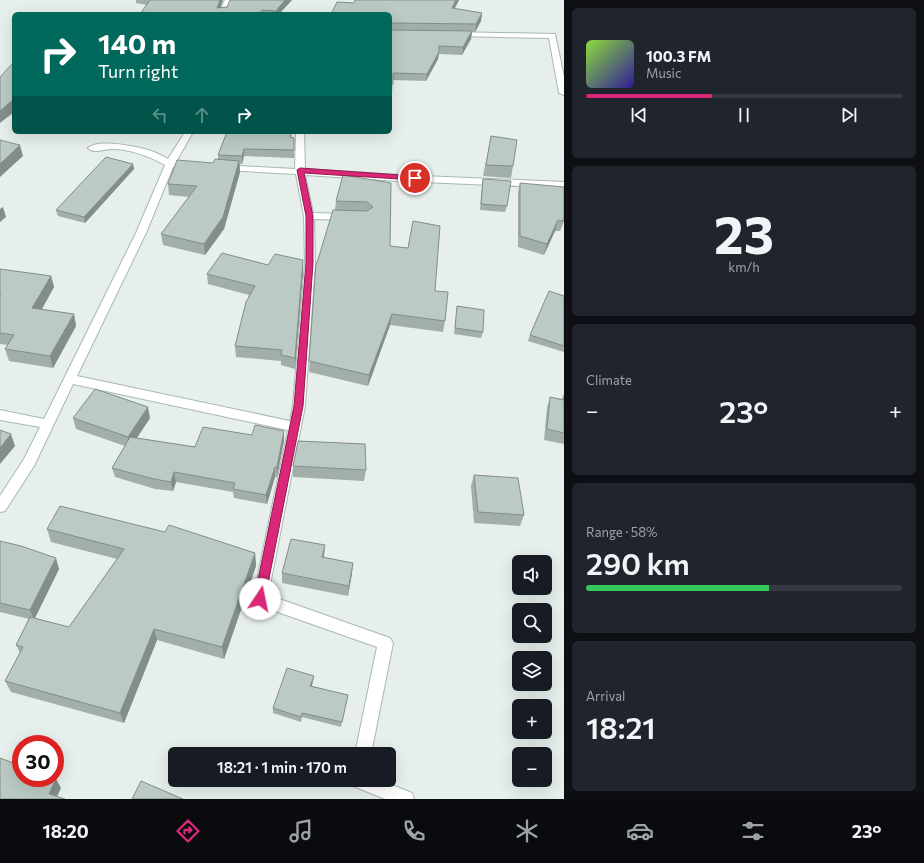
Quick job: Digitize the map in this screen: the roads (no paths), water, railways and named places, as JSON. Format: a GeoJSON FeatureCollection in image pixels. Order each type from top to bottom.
{"type":"FeatureCollection","features":[{"type":"Feature","properties":{"kind":"street"},"geometry":{"type":"LineString","coordinates":[[223,12],[229,0]]}},
{"type":"Feature","properties":{"kind":"street"},"geometry":{"type":"LineString","coordinates":[[445,34],[552,36],[564,93]]}},
{"type":"Feature","properties":{"kind":"street"},"geometry":{"type":"LineString","coordinates":[[0,506],[29,462],[140,233],[170,164],[188,134]]}},
{"type":"Feature","properties":{"kind":"street"},"geometry":{"type":"LineString","coordinates":[[300,134],[300,170],[309,216],[310,263],[299,406],[260,599],[385,643],[365,747]]}},
{"type":"Feature","properties":{"kind":"street"},"geometry":{"type":"LineString","coordinates":[[92,148],[112,146],[152,154],[170,164],[200,166]]}},
{"type":"Feature","properties":{"kind":"street"},"geometry":{"type":"LineString","coordinates":[[216,166],[300,170],[399,178],[564,184]]}},
{"type":"Feature","properties":{"kind":"street"},"geometry":{"type":"LineString","coordinates":[[309,216],[359,217]]}},
{"type":"Feature","properties":{"kind":"street"},"geometry":{"type":"LineString","coordinates":[[70,379],[294,427]]}},
{"type":"Feature","properties":{"kind":"street"},"geometry":{"type":"LineString","coordinates":[[0,415],[48,424]]}},
{"type":"Feature","properties":{"kind":"street"},"geometry":{"type":"LineString","coordinates":[[376,787],[406,799]]}}]}
